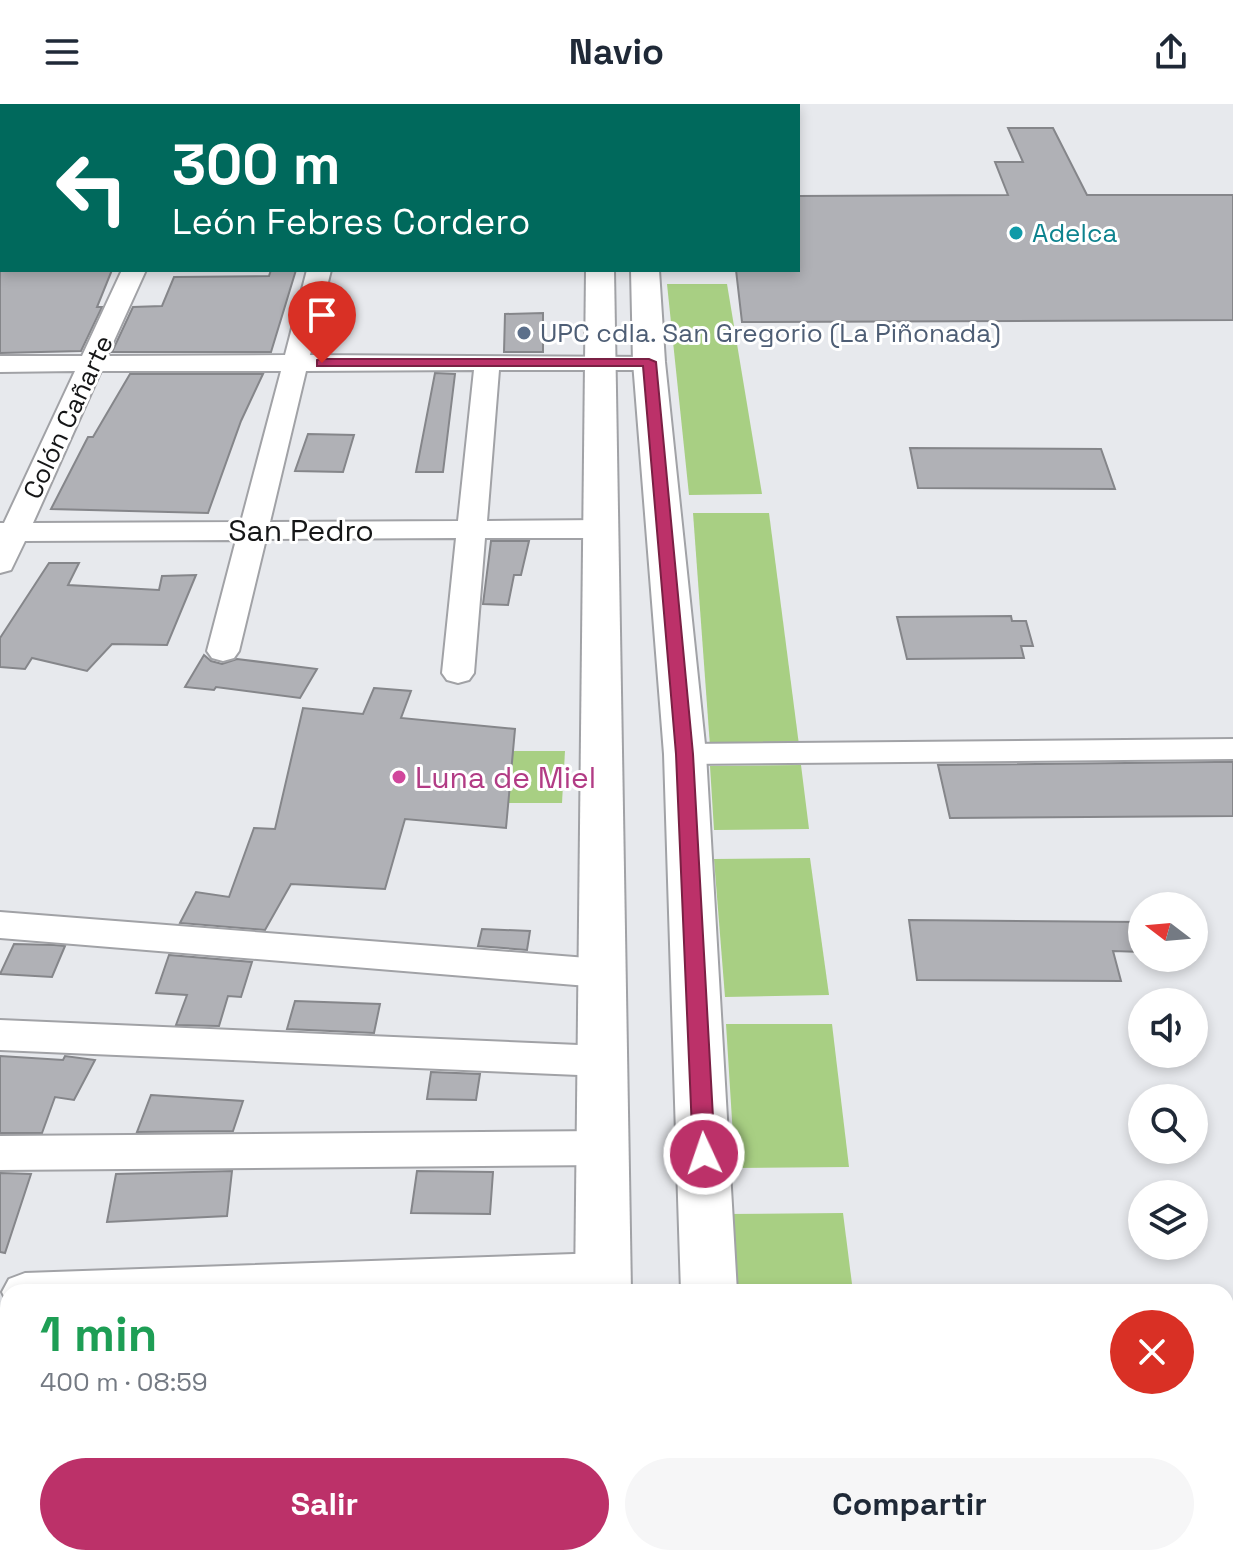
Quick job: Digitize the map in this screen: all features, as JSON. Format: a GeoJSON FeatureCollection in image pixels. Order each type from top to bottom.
{"type":"FeatureCollection","features":[{"type":"Feature","properties":{"kind":"highway"},"geometry":{"type":"LineString","coordinates":[[600,272],[603,1282]]}},
{"type":"Feature","properties":{"kind":"highway"},"geometry":{"type":"LineString","coordinates":[[645,272],[649,362],[685,754],[709,1284]]}},
{"type":"Feature","properties":{"kind":"street","name":"Colón Cañarte"},"geometry":{"type":"LineString","coordinates":[[0,564],[7,532],[93,364],[133,272]]}},
{"type":"Feature","properties":{"kind":"street"},"geometry":{"type":"LineString","coordinates":[[223,651],[318,272]]}},
{"type":"Feature","properties":{"kind":"street"},"geometry":{"type":"LineString","coordinates":[[0,364],[649,362]]}},
{"type":"Feature","properties":{"kind":"street"},"geometry":{"type":"LineString","coordinates":[[458,673],[487,363]]}},
{"type":"Feature","properties":{"kind":"street","name":"San Pedro"},"geometry":{"type":"LineString","coordinates":[[7,532],[603,529]]}},
{"type":"Feature","properties":{"kind":"street"},"geometry":{"type":"LineString","coordinates":[[685,754],[1233,749]]}},
{"type":"Feature","properties":{"kind":"street"},"geometry":{"type":"LineString","coordinates":[[0,925],[600,973]]}},
{"type":"Feature","properties":{"kind":"street"},"geometry":{"type":"LineString","coordinates":[[0,1035],[602,1061]]}},
{"type":"Feature","properties":{"kind":"street"},"geometry":{"type":"LineString","coordinates":[[0,1153],[604,1148]]}},
{"type":"Feature","properties":{"kind":"street"},"geometry":{"type":"LineString","coordinates":[[487,1284],[603,1282]]}},
{"type":"Feature","properties":{"kind":"green space"},"geometry":{"type":"Polygon","coordinates":[[[667,284],[727,284],[762,494],[689,495],[667,284]]]}},
{"type":"Feature","properties":{"kind":"green space"},"geometry":{"type":"Polygon","coordinates":[[[693,513],[769,513],[799,745],[710,746],[693,513]]]}},
{"type":"Feature","properties":{"kind":"green space"},"geometry":{"type":"Polygon","coordinates":[[[513,751],[565,751],[562,803],[508,803],[513,751]]]}},
{"type":"Feature","properties":{"kind":"green space"},"geometry":{"type":"Polygon","coordinates":[[[801,765],[809,829],[714,830],[710,766],[801,765]]]}},
{"type":"Feature","properties":{"kind":"green space"},"geometry":{"type":"Polygon","coordinates":[[[810,858],[829,995],[725,997],[714,859],[810,858]]]}},
{"type":"Feature","properties":{"kind":"green space"},"geometry":{"type":"Polygon","coordinates":[[[726,1024],[832,1024],[849,1167],[735,1168],[726,1024]]]}},
{"type":"Feature","properties":{"kind":"green space"},"geometry":{"type":"Polygon","coordinates":[[[843,1213],[852,1284],[730,1284],[726,1214],[843,1213]]]}},
{"type":"Feature","properties":{"kind":"building","name":"Adelca"},"geometry":{"type":"Polygon","coordinates":[[[1008,128],[1053,128],[1087,195],[1233,195],[1233,320],[742,322],[736,272],[800,272],[800,196],[1008,195],[995,162],[1023,162],[1008,128]]]}},
{"type":"Feature","properties":{"kind":"building"},"geometry":{"type":"Polygon","coordinates":[[[0,272],[111,272],[97,307],[102,307],[81,351],[0,353],[0,272]]]}},
{"type":"Feature","properties":{"kind":"building"},"geometry":{"type":"Polygon","coordinates":[[[270,272],[295,272],[271,352],[112,352],[133,307],[162,306],[174,277],[269,276],[270,272]]]}},
{"type":"Feature","properties":{"kind":"building","name":"UPC cdla. San Gregorio (La Piñonada)"},"geometry":{"type":"Polygon","coordinates":[[[543,313],[543,352],[504,352],[505,314],[543,313]]]}},
{"type":"Feature","properties":{"kind":"building"},"geometry":{"type":"Polygon","coordinates":[[[435,373],[455,374],[443,472],[416,472],[435,373]]]}},
{"type":"Feature","properties":{"kind":"building"},"geometry":{"type":"Polygon","coordinates":[[[130,374],[263,374],[241,421],[208,513],[51,509],[88,437],[93,437],[130,374]]]}},
{"type":"Feature","properties":{"kind":"building"},"geometry":{"type":"Polygon","coordinates":[[[308,434],[354,435],[343,472],[295,471],[308,434]]]}},
{"type":"Feature","properties":{"kind":"building"},"geometry":{"type":"Polygon","coordinates":[[[910,448],[1101,449],[1115,489],[918,488],[910,448]]]}},
{"type":"Feature","properties":{"kind":"building"},"geometry":{"type":"Polygon","coordinates":[[[491,541],[529,541],[521,575],[514,575],[508,605],[483,604],[491,541]]]}},
{"type":"Feature","properties":{"kind":"building"},"geometry":{"type":"Polygon","coordinates":[[[49,563],[79,563],[68,585],[159,590],[162,576],[196,575],[167,645],[112,644],[87,671],[32,658],[25,669],[0,667],[0,638],[49,563]]]}},
{"type":"Feature","properties":{"kind":"building"},"geometry":{"type":"Polygon","coordinates":[[[1011,616],[1012,621],[1026,621],[1033,646],[1021,646],[1024,658],[907,659],[897,617],[1011,616]]]}},
{"type":"Feature","properties":{"kind":"building"},"geometry":{"type":"Polygon","coordinates":[[[204,655],[222,664],[237,659],[317,669],[300,698],[216,687],[214,690],[185,687],[204,655]]]}},
{"type":"Feature","properties":{"kind":"building"},"geometry":{"type":"Polygon","coordinates":[[[374,688],[411,691],[401,718],[515,729],[506,828],[405,819],[385,889],[291,884],[265,930],[180,923],[196,892],[229,897],[254,828],[275,829],[303,708],[363,714],[374,688]]]}},
{"type":"Feature","properties":{"kind":"building"},"geometry":{"type":"Polygon","coordinates":[[[1233,762],[1233,816],[950,818],[938,765],[1233,762]]]}},
{"type":"Feature","properties":{"kind":"building"},"geometry":{"type":"Polygon","coordinates":[[[909,920],[1128,922],[1128,952],[1113,951],[1121,981],[917,980],[909,920]]]}},
{"type":"Feature","properties":{"kind":"building"},"geometry":{"type":"Polygon","coordinates":[[[482,929],[530,931],[527,950],[478,946],[482,929]]]}},
{"type":"Feature","properties":{"kind":"building"},"geometry":{"type":"Polygon","coordinates":[[[14,944],[65,946],[52,977],[0,974],[14,944]]]}},
{"type":"Feature","properties":{"kind":"building"},"geometry":{"type":"Polygon","coordinates":[[[169,955],[252,962],[241,997],[228,996],[219,1026],[176,1025],[187,995],[156,993],[169,955]]]}},
{"type":"Feature","properties":{"kind":"building"},"geometry":{"type":"Polygon","coordinates":[[[295,1001],[380,1004],[374,1033],[287,1029],[295,1001]]]}},
{"type":"Feature","properties":{"kind":"building"},"geometry":{"type":"Polygon","coordinates":[[[0,1056],[63,1060],[65,1056],[95,1060],[74,1100],[55,1097],[42,1133],[0,1133],[0,1056]]]}},
{"type":"Feature","properties":{"kind":"building"},"geometry":{"type":"Polygon","coordinates":[[[431,1072],[480,1074],[476,1100],[427,1099],[431,1072]]]}},
{"type":"Feature","properties":{"kind":"building"},"geometry":{"type":"Polygon","coordinates":[[[151,1095],[243,1101],[233,1131],[137,1132],[151,1095]]]}},
{"type":"Feature","properties":{"kind":"building"},"geometry":{"type":"Polygon","coordinates":[[[232,1171],[227,1216],[107,1222],[116,1174],[232,1171]]]}},
{"type":"Feature","properties":{"kind":"building"},"geometry":{"type":"Polygon","coordinates":[[[417,1171],[493,1172],[490,1214],[411,1213],[417,1171]]]}},
{"type":"Feature","properties":{"kind":"building"},"geometry":{"type":"Polygon","coordinates":[[[0,1173],[31,1174],[5,1253],[0,1252],[0,1173]]]}},
{"type":"Feature","properties":{"kind":"place","name":"Adelca"},"geometry":{"type":"Point","coordinates":[1016,233]}},
{"type":"Feature","properties":{"kind":"place","name":"UPC cdla. San Gregorio (La Piñonada)"},"geometry":{"type":"Point","coordinates":[524,333]}},
{"type":"Feature","properties":{"kind":"place","name":"Luna de Miel"},"geometry":{"type":"Point","coordinates":[399,777]}},
{"type":"Feature","properties":{"kind":"route"},"geometry":{"type":"LineString","coordinates":[[322,363],[649,362],[685,754],[704,1154]]}}]}
